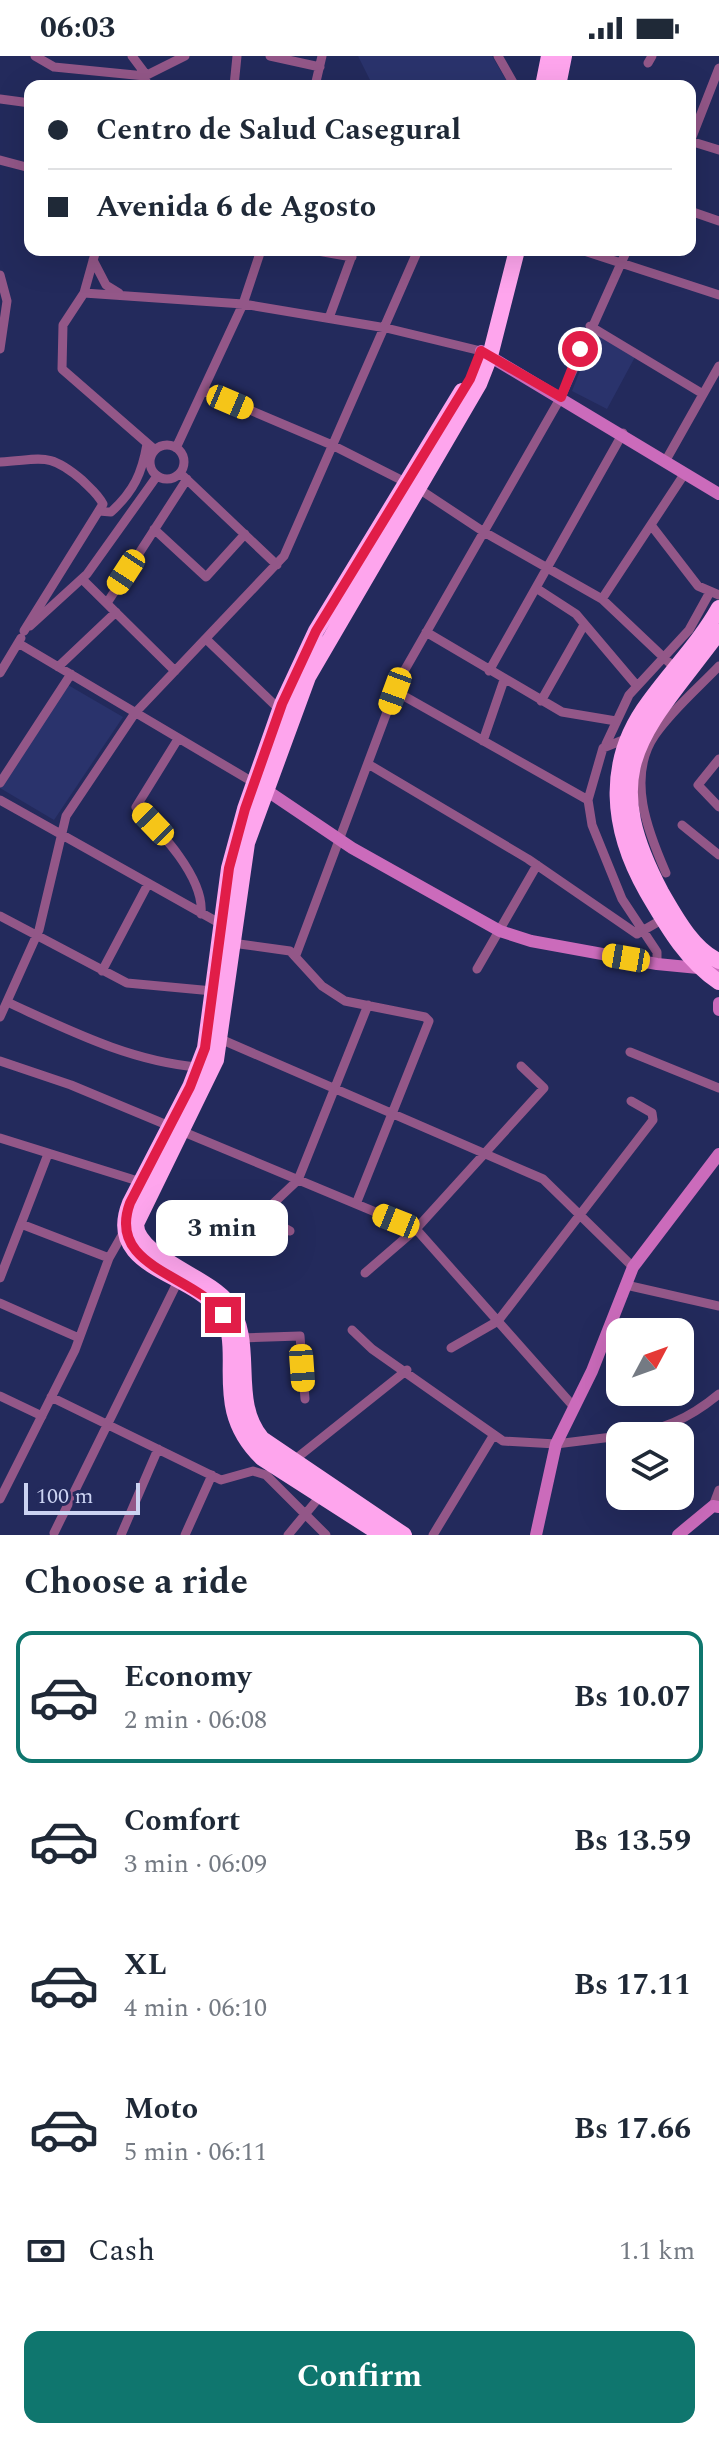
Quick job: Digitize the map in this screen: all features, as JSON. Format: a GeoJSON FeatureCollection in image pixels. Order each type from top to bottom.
{"type":"FeatureCollection","features":[{"type":"Feature","properties":{"kind":"highway"},"geometry":{"type":"LineString","coordinates":[[544,80],[549,56]]}},
{"type":"Feature","properties":{"kind":"highway"},"geometry":{"type":"LineString","coordinates":[[559,80],[564,56]]}},
{"type":"Feature","properties":{"kind":"highway"},"geometry":{"type":"LineString","coordinates":[[486,354],[505,256]]}},
{"type":"Feature","properties":{"kind":"highway"},"geometry":{"type":"LineString","coordinates":[[134,1209],[176,1130],[198,1067],[214,1037],[213,991],[235,841],[260,786],[316,631],[413,486],[486,354],[515,256]]}},
{"type":"Feature","properties":{"kind":"highway"},"geometry":{"type":"LineString","coordinates":[[719,608],[649,701],[628,738],[617,777],[616,812],[628,854],[663,919],[719,982]]}},
{"type":"Feature","properties":{"kind":"highway"},"geometry":{"type":"LineString","coordinates":[[719,632],[674,667],[659,708],[640,742],[628,799],[641,853],[666,900],[698,946],[719,961]]}},
{"type":"Feature","properties":{"kind":"highway"},"geometry":{"type":"LineString","coordinates":[[228,1312],[138,1256],[132,1233],[141,1182],[207,1084],[232,943],[241,869],[260,786]]}},
{"type":"Feature","properties":{"kind":"highway"},"geometry":{"type":"LineString","coordinates":[[132,1233],[149,1248],[214,1289],[228,1312],[241,1338],[236,1426],[262,1458],[326,1489],[404,1535]]}},
{"type":"Feature","properties":{"kind":"highway"},"geometry":{"type":"LineString","coordinates":[[228,1312],[227,1330],[238,1407],[253,1429],[382,1535]]}},
{"type":"Feature","properties":{"kind":"street"},"geometry":{"type":"LineString","coordinates":[[35,56],[54,67],[139,80]]}},
{"type":"Feature","properties":{"kind":"street"},"geometry":{"type":"LineString","coordinates":[[132,56],[145,80]]}},
{"type":"Feature","properties":{"kind":"street"},"geometry":{"type":"LineString","coordinates":[[148,80],[187,56]]}},
{"type":"Feature","properties":{"kind":"street"},"geometry":{"type":"LineString","coordinates":[[235,80],[237,56]]}},
{"type":"Feature","properties":{"kind":"street"},"geometry":{"type":"LineString","coordinates":[[270,56],[321,61]]}},
{"type":"Feature","properties":{"kind":"street"},"geometry":{"type":"LineString","coordinates":[[498,56],[512,80]]}},
{"type":"Feature","properties":{"kind":"street"},"geometry":{"type":"LineString","coordinates":[[696,126],[718,72]]}},
{"type":"Feature","properties":{"kind":"street"},"geometry":{"type":"LineString","coordinates":[[0,99],[24,102]]}},
{"type":"Feature","properties":{"kind":"street"},"geometry":{"type":"LineString","coordinates":[[696,143],[719,150]]}},
{"type":"Feature","properties":{"kind":"street"},"geometry":{"type":"LineString","coordinates":[[0,160],[24,166]]}},
{"type":"Feature","properties":{"kind":"street"},"geometry":{"type":"LineString","coordinates":[[696,213],[719,221]]}},
{"type":"Feature","properties":{"kind":"street"},"geometry":{"type":"LineString","coordinates":[[95,256],[106,285],[122,295]]}},
{"type":"Feature","properties":{"kind":"street"},"geometry":{"type":"LineString","coordinates":[[95,256],[84,293],[63,325],[62,369],[151,447],[176,448],[184,462],[184,476],[107,603]]}},
{"type":"Feature","properties":{"kind":"street"},"geometry":{"type":"LineString","coordinates":[[176,448],[243,304],[259,256]]}},
{"type":"Feature","properties":{"kind":"street"},"geometry":{"type":"LineString","coordinates":[[329,318],[352,256]]}},
{"type":"Feature","properties":{"kind":"street"},"geometry":{"type":"LineString","coordinates":[[0,1017],[36,937],[66,816],[135,713],[277,565],[386,328],[416,256]]}},
{"type":"Feature","properties":{"kind":"street"},"geometry":{"type":"LineString","coordinates":[[600,256],[719,295]]}},
{"type":"Feature","properties":{"kind":"street"},"geometry":{"type":"LineString","coordinates":[[296,955],[395,691],[561,397],[624,256]]}},
{"type":"Feature","properties":{"kind":"street"},"geometry":{"type":"LineString","coordinates":[[0,275],[7,301],[6,331],[0,349]]}},
{"type":"Feature","properties":{"kind":"street"},"geometry":{"type":"LineString","coordinates":[[84,293],[243,304],[386,328],[486,354],[623,433],[719,494]]}},
{"type":"Feature","properties":{"kind":"street"},"geometry":{"type":"LineString","coordinates":[[590,326],[703,394]]}},
{"type":"Feature","properties":{"kind":"street"},"geometry":{"type":"LineString","coordinates":[[666,460],[719,366]]}},
{"type":"Feature","properties":{"kind":"street"},"geometry":{"type":"LineString","coordinates":[[205,391],[332,445],[413,486],[484,532],[602,599],[674,667]]}},
{"type":"Feature","properties":{"kind":"street"},"geometry":{"type":"LineString","coordinates":[[489,671],[623,433]]}},
{"type":"Feature","properties":{"kind":"street"},"geometry":{"type":"LineString","coordinates":[[151,447],[151,467],[157,476],[167,479],[184,476]]}},
{"type":"Feature","properties":{"kind":"street"},"geometry":{"type":"LineString","coordinates":[[99,511],[111,512],[117,507],[142,473],[151,447]]}},
{"type":"Feature","properties":{"kind":"street"},"geometry":{"type":"LineString","coordinates":[[0,462],[51,458],[60,461],[99,496],[103,504],[0,673]]}},
{"type":"Feature","properties":{"kind":"street"},"geometry":{"type":"LineString","coordinates":[[602,599],[685,473]]}},
{"type":"Feature","properties":{"kind":"street"},"geometry":{"type":"LineString","coordinates":[[24,631],[82,579],[157,476]]}},
{"type":"Feature","properties":{"kind":"street"},"geometry":{"type":"LineString","coordinates":[[184,476],[277,565]]}},
{"type":"Feature","properties":{"kind":"street"},"geometry":{"type":"LineString","coordinates":[[651,525],[690,576],[714,594],[689,630],[674,667],[637,686],[600,753],[588,800],[592,825],[622,899],[657,952],[657,964]]}},
{"type":"Feature","properties":{"kind":"street"},"geometry":{"type":"LineString","coordinates":[[154,529],[206,577],[245,534]]}},
{"type":"Feature","properties":{"kind":"street"},"geometry":{"type":"LineString","coordinates":[[82,579],[175,671]]}},
{"type":"Feature","properties":{"kind":"street"},"geometry":{"type":"LineString","coordinates":[[536,588],[576,614],[637,686]]}},
{"type":"Feature","properties":{"kind":"street"},"geometry":{"type":"LineString","coordinates":[[58,667],[116,612]]}},
{"type":"Feature","properties":{"kind":"street"},"geometry":{"type":"LineString","coordinates":[[541,701],[584,625]]}},
{"type":"Feature","properties":{"kind":"street"},"geometry":{"type":"LineString","coordinates":[[426,632],[562,712],[616,721]]}},
{"type":"Feature","properties":{"kind":"street"},"geometry":{"type":"LineString","coordinates":[[206,639],[287,712]]}},
{"type":"Feature","properties":{"kind":"street"},"geometry":{"type":"LineString","coordinates":[[18,643],[260,786],[339,840],[500,931],[531,941],[657,964],[711,970]]}},
{"type":"Feature","properties":{"kind":"street"},"geometry":{"type":"LineString","coordinates":[[666,873],[648,832],[643,810],[646,756],[654,736],[719,666]]}},
{"type":"Feature","properties":{"kind":"street"},"geometry":{"type":"LineString","coordinates":[[0,783],[16,753],[71,674]]}},
{"type":"Feature","properties":{"kind":"street"},"geometry":{"type":"LineString","coordinates":[[483,741],[504,680]]}},
{"type":"Feature","properties":{"kind":"street"},"geometry":{"type":"LineString","coordinates":[[395,691],[588,800]]}},
{"type":"Feature","properties":{"kind":"street"},"geometry":{"type":"LineString","coordinates":[[606,744],[628,738]]}},
{"type":"Feature","properties":{"kind":"street"},"geometry":{"type":"LineString","coordinates":[[178,739],[136,807],[169,841],[186,868],[202,904],[201,914]]}},
{"type":"Feature","properties":{"kind":"street"},"geometry":{"type":"LineString","coordinates":[[719,759],[698,785],[719,807]]}},
{"type":"Feature","properties":{"kind":"street"},"geometry":{"type":"LineString","coordinates":[[368,764],[537,865],[637,934],[663,919]]}},
{"type":"Feature","properties":{"kind":"street"},"geometry":{"type":"LineString","coordinates":[[0,800],[221,924]]}},
{"type":"Feature","properties":{"kind":"street"},"geometry":{"type":"LineString","coordinates":[[682,825],[719,855]]}},
{"type":"Feature","properties":{"kind":"street"},"geometry":{"type":"LineString","coordinates":[[477,969],[537,865]]}},
{"type":"Feature","properties":{"kind":"street"},"geometry":{"type":"LineString","coordinates":[[102,971],[148,884]]}},
{"type":"Feature","properties":{"kind":"street"},"geometry":{"type":"LineString","coordinates":[[0,916],[127,983],[213,991]]}},
{"type":"Feature","properties":{"kind":"street"},"geometry":{"type":"LineString","coordinates":[[232,943],[279,948],[296,955],[336,997],[429,1021],[356,1204]]}},
{"type":"Feature","properties":{"kind":"street"},"geometry":{"type":"LineString","coordinates":[[7,1002],[110,1048],[164,1064],[198,1067]]}},
{"type":"Feature","properties":{"kind":"street"},"geometry":{"type":"LineString","coordinates":[[719,1003],[719,1010]]}},
{"type":"Feature","properties":{"kind":"street"},"geometry":{"type":"LineString","coordinates":[[290,1231],[261,1215],[298,1180],[368,1005]]}},
{"type":"Feature","properties":{"kind":"street"},"geometry":{"type":"LineString","coordinates":[[214,1037],[543,1179],[633,1267]]}},
{"type":"Feature","properties":{"kind":"street"},"geometry":{"type":"LineString","coordinates":[[630,1052],[719,1088]]}},
{"type":"Feature","properties":{"kind":"street"},"geometry":{"type":"LineString","coordinates":[[0,1061],[71,1085],[416,1229],[574,1407]]}},
{"type":"Feature","properties":{"kind":"street"},"geometry":{"type":"LineString","coordinates":[[365,1273],[416,1229],[544,1088],[521,1066]]}},
{"type":"Feature","properties":{"kind":"street"},"geometry":{"type":"LineString","coordinates":[[451,1348],[498,1321],[653,1120],[652,1113],[631,1101]]}},
{"type":"Feature","properties":{"kind":"street"},"geometry":{"type":"LineString","coordinates":[[0,1138],[141,1182]]}},
{"type":"Feature","properties":{"kind":"street"},"geometry":{"type":"LineString","coordinates":[[0,1278],[48,1154]]}},
{"type":"Feature","properties":{"kind":"street"},"geometry":{"type":"LineString","coordinates":[[536,1535],[556,1444],[592,1371],[633,1267],[719,1154]]}},
{"type":"Feature","properties":{"kind":"street"},"geometry":{"type":"LineString","coordinates":[[21,1224],[109,1258]]}},
{"type":"Feature","properties":{"kind":"street"},"geometry":{"type":"LineString","coordinates":[[0,1499],[79,1338],[109,1258],[132,1233]]}},
{"type":"Feature","properties":{"kind":"street"},"geometry":{"type":"LineString","coordinates":[[54,1533],[178,1281]]}},
{"type":"Feature","properties":{"kind":"street"},"geometry":{"type":"LineString","coordinates":[[626,1285],[719,1306]]}},
{"type":"Feature","properties":{"kind":"street"},"geometry":{"type":"LineString","coordinates":[[0,1303],[79,1338]]}},
{"type":"Feature","properties":{"kind":"street"},"geometry":{"type":"LineString","coordinates":[[352,1330],[372,1349],[407,1370],[503,1441],[556,1444],[606,1438]]}},
{"type":"Feature","properties":{"kind":"street"},"geometry":{"type":"LineString","coordinates":[[241,1338],[300,1336],[305,1399]]}},
{"type":"Feature","properties":{"kind":"street"},"geometry":{"type":"LineString","coordinates":[[293,1461],[407,1370]]}},
{"type":"Feature","properties":{"kind":"street"},"geometry":{"type":"LineString","coordinates":[[681,1422],[719,1394]]}},
{"type":"Feature","properties":{"kind":"street"},"geometry":{"type":"LineString","coordinates":[[0,1396],[42,1416]]}},
{"type":"Feature","properties":{"kind":"street"},"geometry":{"type":"LineString","coordinates":[[51,1397],[226,1481],[253,1471],[261,1472],[276,1482],[326,1535]]}},
{"type":"Feature","properties":{"kind":"street"},"geometry":{"type":"LineString","coordinates":[[433,1535],[493,1436]]}},
{"type":"Feature","properties":{"kind":"street"},"geometry":{"type":"LineString","coordinates":[[121,1535],[158,1449]]}},
{"type":"Feature","properties":{"kind":"street"},"geometry":{"type":"LineString","coordinates":[[185,1535],[212,1475]]}},
{"type":"Feature","properties":{"kind":"street"},"geometry":{"type":"LineString","coordinates":[[288,1535],[326,1489]]}},
{"type":"Feature","properties":{"kind":"street"},"geometry":{"type":"LineString","coordinates":[[678,1535],[716,1506],[719,1490]]}},
{"type":"Feature","properties":{"kind":"shaded area"},"geometry":{"type":"Polygon","coordinates":[[[358,56],[492,56],[506,80],[370,80],[358,56]]]}},
{"type":"Feature","properties":{"kind":"shaded area"},"geometry":{"type":"Polygon","coordinates":[[[595,333],[635,357],[607,409],[572,391],[595,333]]]}},
{"type":"Feature","properties":{"kind":"shaded area"},"geometry":{"type":"Polygon","coordinates":[[[68,685],[123,717],[54,820],[0,788],[68,685]]]}},
{"type":"Feature","properties":{"kind":"route"},"geometry":{"type":"LineString","coordinates":[[223,1315],[210,1300],[138,1256],[127,1240],[124,1222],[130,1203],[190,1087],[205,1048],[235,841],[282,704],[316,631],[470,379],[481,351],[561,397],[580,349]]}}]}
